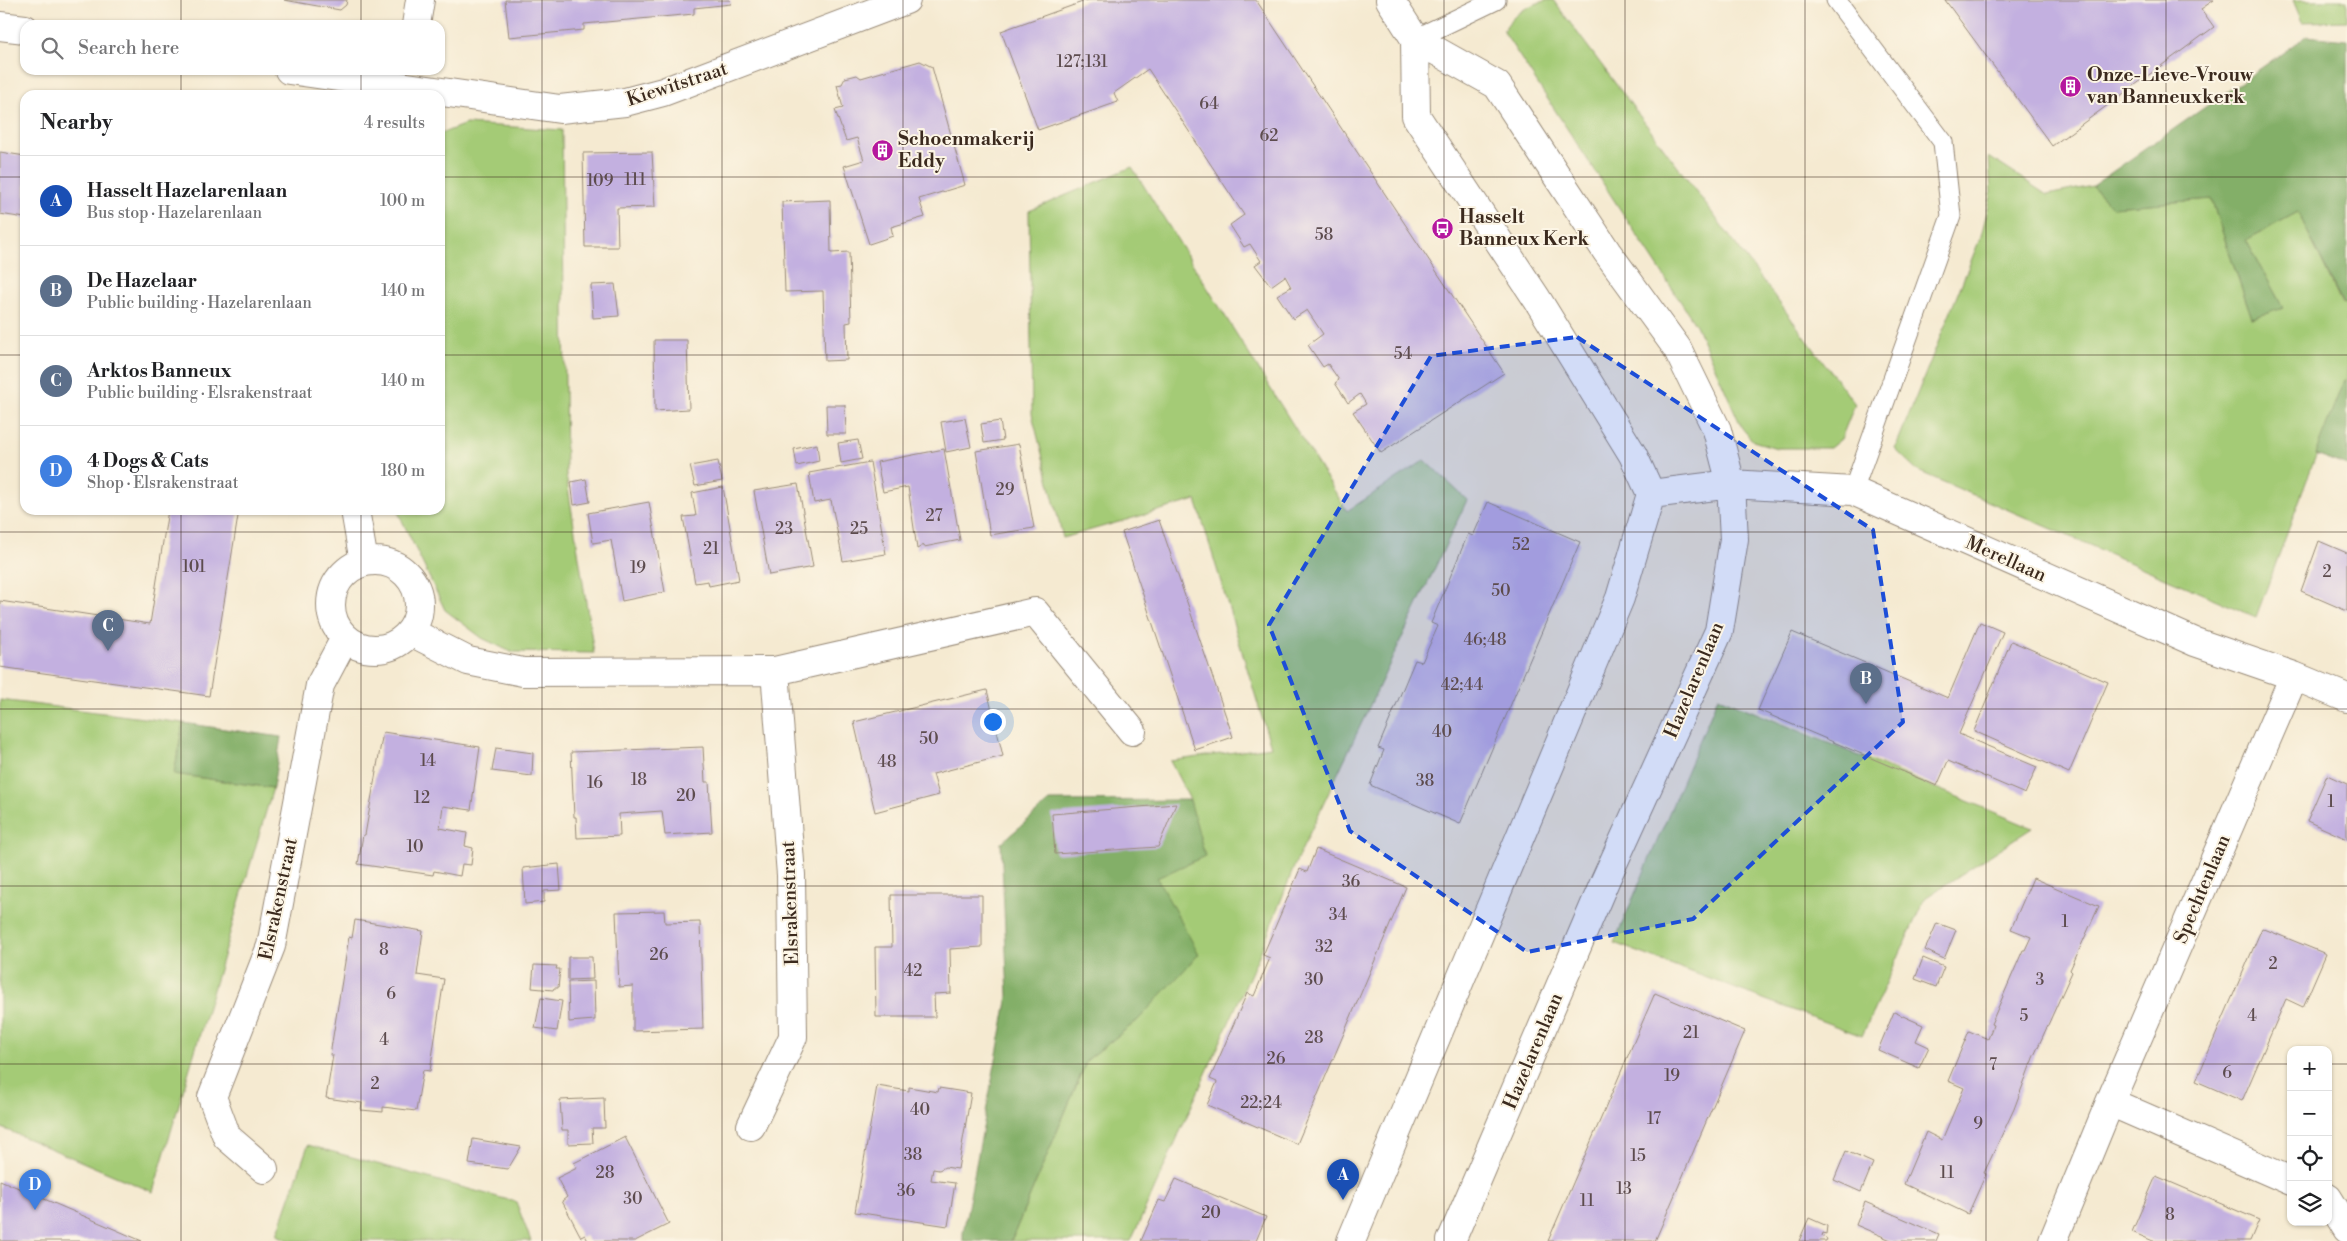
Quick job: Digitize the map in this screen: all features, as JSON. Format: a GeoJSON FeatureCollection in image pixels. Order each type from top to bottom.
{"type":"FeatureCollection","features":[{"type":"Feature","properties":{"kind":"street"},"geometry":{"type":"LineString","coordinates":[[417,20],[420,0]]}},
{"type":"Feature","properties":{"kind":"street","name":"Kiewitstraat"},"geometry":{"type":"LineString","coordinates":[[331,75],[407,84],[560,108],[625,102],[663,92],[906,0]]}},
{"type":"Feature","properties":{"kind":"street","name":"Hazelarenlaan"},"geometry":{"type":"LineString","coordinates":[[1390,0],[1415,39],[1497,85],[1607,252],[1677,348],[1717,430],[1731,484],[1734,540],[1719,631],[1606,881],[1451,1241]]}},
{"type":"Feature","properties":{"kind":"street"},"geometry":{"type":"LineString","coordinates":[[0,26],[20,28]]}},
{"type":"Feature","properties":{"kind":"street"},"geometry":{"type":"LineString","coordinates":[[1351,1241],[1620,598],[1651,494],[1633,455],[1537,299],[1416,116],[1415,39]]}},
{"type":"Feature","properties":{"kind":"street","name":"Merellaan"},"geometry":{"type":"LineString","coordinates":[[1651,494],[1731,484],[1853,492],[2195,642],[2294,676],[2347,698]]}},
{"type":"Feature","properties":{"kind":"street"},"geometry":{"type":"LineString","coordinates":[[356,515],[364,562]]}},
{"type":"Feature","properties":{"kind":"street"},"geometry":{"type":"LineString","coordinates":[[382,560],[400,567],[412,580],[419,597],[419,615],[411,632],[397,644],[380,649],[361,647],[345,638],[334,623],[330,604],[335,585],[347,570],[364,562],[382,560]]}},
{"type":"Feature","properties":{"kind":"street"},"geometry":{"type":"LineString","coordinates":[[411,632],[468,661],[522,672],[775,671],[1035,612],[1132,731]]}},
{"type":"Feature","properties":{"kind":"street","name":"Elsrakenstraat"},"geometry":{"type":"LineString","coordinates":[[264,1169],[227,1137],[212,1097],[271,946],[320,686],[345,638]]}},
{"type":"Feature","properties":{"kind":"street","name":"Elsrakenstraat"},"geometry":{"type":"LineString","coordinates":[[751,1126],[793,1037],[791,875],[775,671]]}},
{"type":"Feature","properties":{"kind":"street","name":"Spechtenlaan"},"geometry":{"type":"LineString","coordinates":[[2053,1241],[2110,1102],[2294,676]]}},
{"type":"Feature","properties":{"kind":"street"},"geometry":{"type":"LineString","coordinates":[[2110,1102],[2287,1179]]}},
{"type":"Feature","properties":{"kind":"street"},"geometry":{"type":"LineString","coordinates":[[2332,1205],[2347,1230]]}},
{"type":"Feature","properties":{"kind":"lane"},"geometry":{"type":"LineString","coordinates":[[1415,39],[1496,0]]}},
{"type":"Feature","properties":{"kind":"lane"},"geometry":{"type":"LineString","coordinates":[[1836,0],[1943,142],[1951,216],[1853,492]]}},
{"type":"Feature","properties":{"kind":"highlighted area"},"geometry":{"type":"Polygon","coordinates":[[[1577,337],[1873,530],[1903,722],[1693,919],[1527,952],[1350,831],[1269,625],[1431,356],[1577,337]]]}},
{"type":"Feature","properties":{"kind":"green space"},"geometry":{"type":"Polygon","coordinates":[[[1548,0],[1553,0],[1855,404],[1841,439],[1830,448],[1777,448],[1753,441],[1742,428],[1696,325],[1503,31],[1517,14],[1548,0]]]}},
{"type":"Feature","properties":{"kind":"green space"},"geometry":{"type":"Polygon","coordinates":[[[2293,0],[2347,0],[2347,21],[2302,22],[2293,0]]]}},
{"type":"Feature","properties":{"kind":"green space"},"geometry":{"type":"Polygon","coordinates":[[[2307,36],[2347,40],[2347,302],[2343,304],[2298,212],[2246,240],[2283,308],[2252,318],[2211,199],[2112,207],[2092,186],[2307,36]]]}},
{"type":"Feature","properties":{"kind":"green space"},"geometry":{"type":"Polygon","coordinates":[[[466,124],[562,130],[566,474],[594,653],[511,652],[482,638],[445,610],[399,515],[445,515],[445,132],[466,124]]]}},
{"type":"Feature","properties":{"kind":"green space"},"geometry":{"type":"Polygon","coordinates":[[[1989,157],[2047,195],[2092,186],[2112,207],[2211,199],[2252,318],[2283,308],[2246,240],[2298,212],[2342,304],[2347,302],[2347,381],[2344,380],[2256,617],[1918,471],[1895,449],[1981,236],[1991,196],[1989,157]]]}},
{"type":"Feature","properties":{"kind":"green space"},"geometry":{"type":"Polygon","coordinates":[[[1132,167],[1347,511],[1425,460],[1467,500],[1296,862],[1261,951],[1131,1241],[1011,1241],[1087,1060],[1138,1020],[1157,878],[1190,800],[1170,761],[1271,747],[1196,500],[1063,538],[1032,414],[1029,211],[1132,167]]]}},
{"type":"Feature","properties":{"kind":"green space"},"geometry":{"type":"Polygon","coordinates":[[[2344,380],[2347,381],[2347,466],[2315,454],[2344,380]]]}},
{"type":"Feature","properties":{"kind":"green space"},"geometry":{"type":"Polygon","coordinates":[[[1718,697],[2032,828],[1925,898],[1862,1036],[1614,943],[1718,697]]]}},
{"type":"Feature","properties":{"kind":"green space"},"geometry":{"type":"Polygon","coordinates":[[[0,700],[183,723],[174,774],[273,788],[153,1192],[0,1127],[0,700]]]}},
{"type":"Feature","properties":{"kind":"green space"},"geometry":{"type":"Polygon","coordinates":[[[183,723],[281,737],[273,788],[174,774],[183,723]]]}},
{"type":"Feature","properties":{"kind":"green space"},"geometry":{"type":"Polygon","coordinates":[[[1190,800],[1205,856],[1157,878],[1199,954],[1138,1020],[1087,1060],[1011,1241],[963,1241],[1008,996],[1001,843],[1050,801],[1190,800]]]}},
{"type":"Feature","properties":{"kind":"green space"},"geometry":{"type":"Polygon","coordinates":[[[308,1145],[516,1202],[531,1241],[291,1241],[277,1235],[308,1145]]]}},
{"type":"Feature","properties":{"kind":"building"},"geometry":{"type":"Polygon","coordinates":[[[284,0],[347,0],[346,5],[340,10],[284,0]]]}},
{"type":"Feature","properties":{"kind":"building"},"geometry":{"type":"Polygon","coordinates":[[[505,0],[730,0],[731,4],[694,8],[694,14],[584,24],[584,30],[509,37],[505,0]]]}},
{"type":"Feature","properties":{"kind":"building"},"geometry":{"type":"Polygon","coordinates":[[[1088,0],[1256,0],[1504,373],[1381,453],[1353,412],[1366,404],[1360,394],[1348,403],[1335,383],[1339,380],[1328,364],[1323,367],[1308,345],[1323,334],[1307,310],[1293,319],[1277,295],[1291,287],[1285,276],[1271,286],[1255,265],[1261,261],[1250,244],[1244,247],[1230,225],[1244,215],[1148,69],[1114,93],[1118,102],[1038,130],[1001,31],[1088,0]]]}},
{"type":"Feature","properties":{"kind":"building","name":"Onze-Lieve-Vrouw van Banneuxkerk"},"geometry":{"type":"Polygon","coordinates":[[[1945,0],[2214,0],[2201,9],[2214,27],[2052,146],[1945,0]]]}},
{"type":"Feature","properties":{"kind":"building"},"geometry":{"type":"Polygon","coordinates":[[[920,61],[932,67],[965,185],[919,199],[925,217],[891,227],[893,236],[869,244],[844,166],[864,160],[857,138],[846,141],[835,110],[843,108],[837,85],[842,84],[845,78],[857,75],[861,78],[920,61]]]}},
{"type":"Feature","properties":{"kind":"building"},"geometry":{"type":"Polygon","coordinates":[[[0,152],[20,155],[20,217],[0,214],[0,152]]]}},
{"type":"Feature","properties":{"kind":"building"},"geometry":{"type":"Polygon","coordinates":[[[652,152],[655,207],[617,208],[618,247],[585,247],[583,153],[652,152]]]}},
{"type":"Feature","properties":{"kind":"building"},"geometry":{"type":"Polygon","coordinates":[[[830,200],[831,253],[849,252],[851,322],[846,323],[847,360],[825,361],[823,291],[785,292],[782,202],[830,200]]]}},
{"type":"Feature","properties":{"kind":"building"},"geometry":{"type":"Polygon","coordinates":[[[615,284],[619,316],[593,318],[591,285],[615,284]]]}},
{"type":"Feature","properties":{"kind":"building"},"geometry":{"type":"Polygon","coordinates":[[[654,340],[687,340],[689,409],[655,411],[654,340]]]}},
{"type":"Feature","properties":{"kind":"building"},"geometry":{"type":"Polygon","coordinates":[[[826,405],[845,405],[846,434],[827,434],[826,405]]]}},
{"type":"Feature","properties":{"kind":"building"},"geometry":{"type":"Polygon","coordinates":[[[965,418],[971,447],[946,452],[941,422],[965,418]]]}},
{"type":"Feature","properties":{"kind":"building"},"geometry":{"type":"Polygon","coordinates":[[[1000,421],[1003,440],[984,443],[981,424],[1000,421]]]}},
{"type":"Feature","properties":{"kind":"building"},"geometry":{"type":"Polygon","coordinates":[[[858,440],[862,459],[841,463],[838,443],[858,440]]]}},
{"type":"Feature","properties":{"kind":"building"},"geometry":{"type":"Polygon","coordinates":[[[817,444],[819,461],[797,466],[794,449],[817,444]]]}},
{"type":"Feature","properties":{"kind":"building"},"geometry":{"type":"Polygon","coordinates":[[[1019,444],[1034,528],[990,535],[976,451],[1019,444]]]}},
{"type":"Feature","properties":{"kind":"building"},"geometry":{"type":"Polygon","coordinates":[[[944,449],[960,540],[924,547],[924,545],[917,549],[908,487],[883,492],[877,462],[944,449]]]}},
{"type":"Feature","properties":{"kind":"building"},"geometry":{"type":"Polygon","coordinates":[[[718,461],[722,481],[695,486],[690,466],[718,461]]]}},
{"type":"Feature","properties":{"kind":"building"},"geometry":{"type":"Polygon","coordinates":[[[870,462],[886,554],[843,561],[831,500],[814,503],[809,473],[870,462]]]}},
{"type":"Feature","properties":{"kind":"building"},"geometry":{"type":"Polygon","coordinates":[[[586,479],[590,502],[574,505],[571,482],[586,479]]]}},
{"type":"Feature","properties":{"kind":"building"},"geometry":{"type":"Polygon","coordinates":[[[798,484],[813,567],[769,575],[754,491],[798,484]]]}},
{"type":"Feature","properties":{"kind":"building"},"geometry":{"type":"Polygon","coordinates":[[[723,487],[739,580],[709,586],[708,581],[695,583],[683,517],[696,516],[692,493],[723,487]]]}},
{"type":"Feature","properties":{"kind":"building"},"geometry":{"type":"Polygon","coordinates":[[[649,502],[665,592],[622,601],[611,540],[593,543],[588,513],[649,502]]]}},
{"type":"Feature","properties":{"kind":"building"},"geometry":{"type":"Polygon","coordinates":[[[1488,502],[1580,542],[1460,824],[1370,785],[1384,750],[1378,748],[1415,660],[1422,662],[1438,626],[1431,623],[1468,534],[1473,536],[1488,502]]]}},
{"type":"Feature","properties":{"kind":"building"},"geometry":{"type":"Polygon","coordinates":[[[167,515],[238,515],[209,696],[0,667],[0,601],[150,624],[167,515]]]}},
{"type":"Feature","properties":{"kind":"building"},"geometry":{"type":"Polygon","coordinates":[[[1159,520],[1233,737],[1195,750],[1122,532],[1159,520]]]}},
{"type":"Feature","properties":{"kind":"building"},"geometry":{"type":"Polygon","coordinates":[[[2319,541],[2347,553],[2347,611],[2301,591],[2319,541]]]}},
{"type":"Feature","properties":{"kind":"building"},"geometry":{"type":"Polygon","coordinates":[[[1980,622],[2003,632],[1959,734],[2037,767],[2025,794],[1948,761],[1937,786],[1758,710],[1792,632],[1948,698],[1980,622]]]}},
{"type":"Feature","properties":{"kind":"building"},"geometry":{"type":"Polygon","coordinates":[[[2011,641],[2108,682],[2069,773],[1974,731],[2011,641]]]}},
{"type":"Feature","properties":{"kind":"building"},"geometry":{"type":"Polygon","coordinates":[[[987,690],[1003,756],[933,774],[939,795],[875,812],[854,722],[987,690]]]}},
{"type":"Feature","properties":{"kind":"building"},"geometry":{"type":"Polygon","coordinates":[[[383,732],[480,747],[471,810],[443,806],[440,828],[467,833],[465,846],[473,848],[471,865],[462,864],[460,876],[434,871],[433,875],[358,864],[383,732]]]}},
{"type":"Feature","properties":{"kind":"building"},"geometry":{"type":"Polygon","coordinates":[[[703,747],[705,782],[709,782],[712,832],[665,835],[662,811],[619,814],[620,836],[577,838],[576,817],[574,817],[571,752],[703,747]]]}},
{"type":"Feature","properties":{"kind":"building"},"geometry":{"type":"Polygon","coordinates":[[[496,748],[533,753],[532,776],[492,771],[496,748]]]}},
{"type":"Feature","properties":{"kind":"building"},"geometry":{"type":"Polygon","coordinates":[[[2327,775],[2347,784],[2347,839],[2307,821],[2327,775]]]}},
{"type":"Feature","properties":{"kind":"building"},"geometry":{"type":"Polygon","coordinates":[[[1176,804],[1158,847],[1055,854],[1052,814],[1176,804]]]}},
{"type":"Feature","properties":{"kind":"building"},"geometry":{"type":"Polygon","coordinates":[[[1316,849],[1406,887],[1297,1144],[1207,1105],[1217,1082],[1210,1079],[1247,993],[1254,996],[1270,958],[1263,955],[1300,869],[1307,872],[1316,849]]]}},
{"type":"Feature","properties":{"kind":"building"},"geometry":{"type":"Polygon","coordinates":[[[559,864],[561,890],[544,891],[544,902],[525,904],[523,868],[559,864]]]}},
{"type":"Feature","properties":{"kind":"building"},"geometry":{"type":"Polygon","coordinates":[[[2033,878],[2099,906],[2070,970],[2072,972],[2033,1058],[2014,1109],[1984,1173],[1986,1174],[1968,1214],[1904,1184],[1926,1132],[1942,1140],[1964,1088],[1948,1081],[1969,1031],[1988,1039],[1993,1025],[1991,1024],[2023,950],[2025,950],[2031,937],[2011,929],[2033,878]]]}},
{"type":"Feature","properties":{"kind":"building"},"geometry":{"type":"Polygon","coordinates":[[[891,895],[982,895],[982,947],[950,949],[951,993],[934,994],[935,1017],[876,1017],[875,947],[892,947],[891,895]]]}},
{"type":"Feature","properties":{"kind":"building"},"geometry":{"type":"Polygon","coordinates":[[[664,911],[665,923],[700,922],[703,1029],[633,1031],[633,986],[619,987],[616,912],[664,911]]]}},
{"type":"Feature","properties":{"kind":"building"},"geometry":{"type":"Polygon","coordinates":[[[355,920],[423,931],[417,975],[444,979],[430,1071],[423,1070],[416,1111],[383,1107],[383,1112],[361,1110],[362,1103],[326,1098],[333,1055],[330,1055],[349,937],[352,938],[355,920]]]}},
{"type":"Feature","properties":{"kind":"building"},"geometry":{"type":"Polygon","coordinates":[[[1937,923],[1956,930],[1944,959],[1925,950],[1937,923]]]}},
{"type":"Feature","properties":{"kind":"building"},"geometry":{"type":"Polygon","coordinates":[[[2262,928],[2326,954],[2303,1007],[2286,999],[2242,1101],[2196,1081],[2262,928]]]}},
{"type":"Feature","properties":{"kind":"building"},"geometry":{"type":"Polygon","coordinates":[[[568,957],[592,957],[593,979],[568,980],[568,957]]]}},
{"type":"Feature","properties":{"kind":"building"},"geometry":{"type":"Polygon","coordinates":[[[1923,958],[1944,967],[1936,987],[1915,979],[1923,958]]]}},
{"type":"Feature","properties":{"kind":"building"},"geometry":{"type":"Polygon","coordinates":[[[534,965],[557,966],[556,969],[560,969],[558,988],[553,990],[532,988],[534,965]]]}},
{"type":"Feature","properties":{"kind":"building"},"geometry":{"type":"Polygon","coordinates":[[[594,981],[595,1020],[569,1022],[568,982],[594,981]]]}},
{"type":"Feature","properties":{"kind":"building"},"geometry":{"type":"Polygon","coordinates":[[[1655,993],[1745,1031],[1655,1241],[1548,1241],[1655,993]]]}},
{"type":"Feature","properties":{"kind":"building"},"geometry":{"type":"Polygon","coordinates":[[[541,998],[562,1001],[557,1031],[535,1028],[541,998]]]}},
{"type":"Feature","properties":{"kind":"building"},"geometry":{"type":"Polygon","coordinates":[[[1894,1012],[1923,1025],[1916,1041],[1929,1047],[1919,1068],[1878,1050],[1894,1012]]]}},
{"type":"Feature","properties":{"kind":"building"},"geometry":{"type":"Polygon","coordinates":[[[877,1086],[909,1091],[909,1087],[938,1092],[939,1088],[971,1093],[958,1169],[945,1167],[939,1170],[933,1169],[931,1180],[955,1183],[948,1226],[855,1212],[877,1086]]]}},
{"type":"Feature","properties":{"kind":"building"},"geometry":{"type":"Polygon","coordinates":[[[604,1098],[605,1128],[592,1128],[593,1143],[568,1144],[568,1130],[562,1130],[560,1100],[604,1098]]]}},
{"type":"Feature","properties":{"kind":"building"},"geometry":{"type":"Polygon","coordinates":[[[625,1137],[669,1224],[635,1241],[588,1241],[585,1235],[581,1237],[562,1201],[567,1197],[557,1178],[577,1168],[574,1163],[625,1137]]]}},
{"type":"Feature","properties":{"kind":"building"},"geometry":{"type":"Polygon","coordinates":[[[473,1139],[521,1147],[508,1169],[469,1164],[473,1139]]]}},
{"type":"Feature","properties":{"kind":"building"},"geometry":{"type":"Polygon","coordinates":[[[1846,1151],[1873,1163],[1861,1192],[1834,1180],[1846,1151]]]}},
{"type":"Feature","properties":{"kind":"building"},"geometry":{"type":"Polygon","coordinates":[[[2156,1176],[2259,1220],[2250,1241],[2153,1241],[2132,1232],[2156,1176]]]}},
{"type":"Feature","properties":{"kind":"building"},"geometry":{"type":"Polygon","coordinates":[[[1176,1179],[1266,1217],[1256,1241],[1141,1241],[1159,1200],[1165,1202],[1176,1179]]]}},
{"type":"Feature","properties":{"kind":"building"},"geometry":{"type":"Polygon","coordinates":[[[0,1180],[142,1241],[0,1241],[0,1180]]]}},
{"type":"Feature","properties":{"kind":"building"},"geometry":{"type":"Polygon","coordinates":[[[1865,1202],[1939,1234],[1936,1241],[1893,1241],[1856,1225],[1865,1202]]]}},
{"type":"Feature","properties":{"kind":"building"},"geometry":{"type":"Polygon","coordinates":[[[1809,1218],[1827,1226],[1826,1234],[1823,1233],[1822,1236],[1827,1239],[1826,1241],[1799,1241],[1809,1218]]]}},
{"type":"Feature","properties":{"kind":"place","name":"Onze-Lieve-Vrouw van Banneuxkerk"},"geometry":{"type":"Point","coordinates":[2071,86]}},
{"type":"Feature","properties":{"kind":"place","name":"Schoenmakerij Eddy"},"geometry":{"type":"Point","coordinates":[882,150]}},
{"type":"Feature","properties":{"kind":"place","name":"Hasselt Banneux Kerk"},"geometry":{"type":"Point","coordinates":[1443,228]}},
{"type":"Feature","properties":{"kind":"place","name":"Arktos Banneux"},"geometry":{"type":"Point","coordinates":[108,651]}},
{"type":"Feature","properties":{"kind":"place","name":"De Hazelaar"},"geometry":{"type":"Point","coordinates":[1866,704]}},
{"type":"Feature","properties":{"kind":"place","name":"Hasselt Hazelarenlaan"},"geometry":{"type":"Point","coordinates":[1343,1200]}},
{"type":"Feature","properties":{"kind":"place","name":"4 Dogs & Cats"},"geometry":{"type":"Point","coordinates":[35,1210]}}]}
